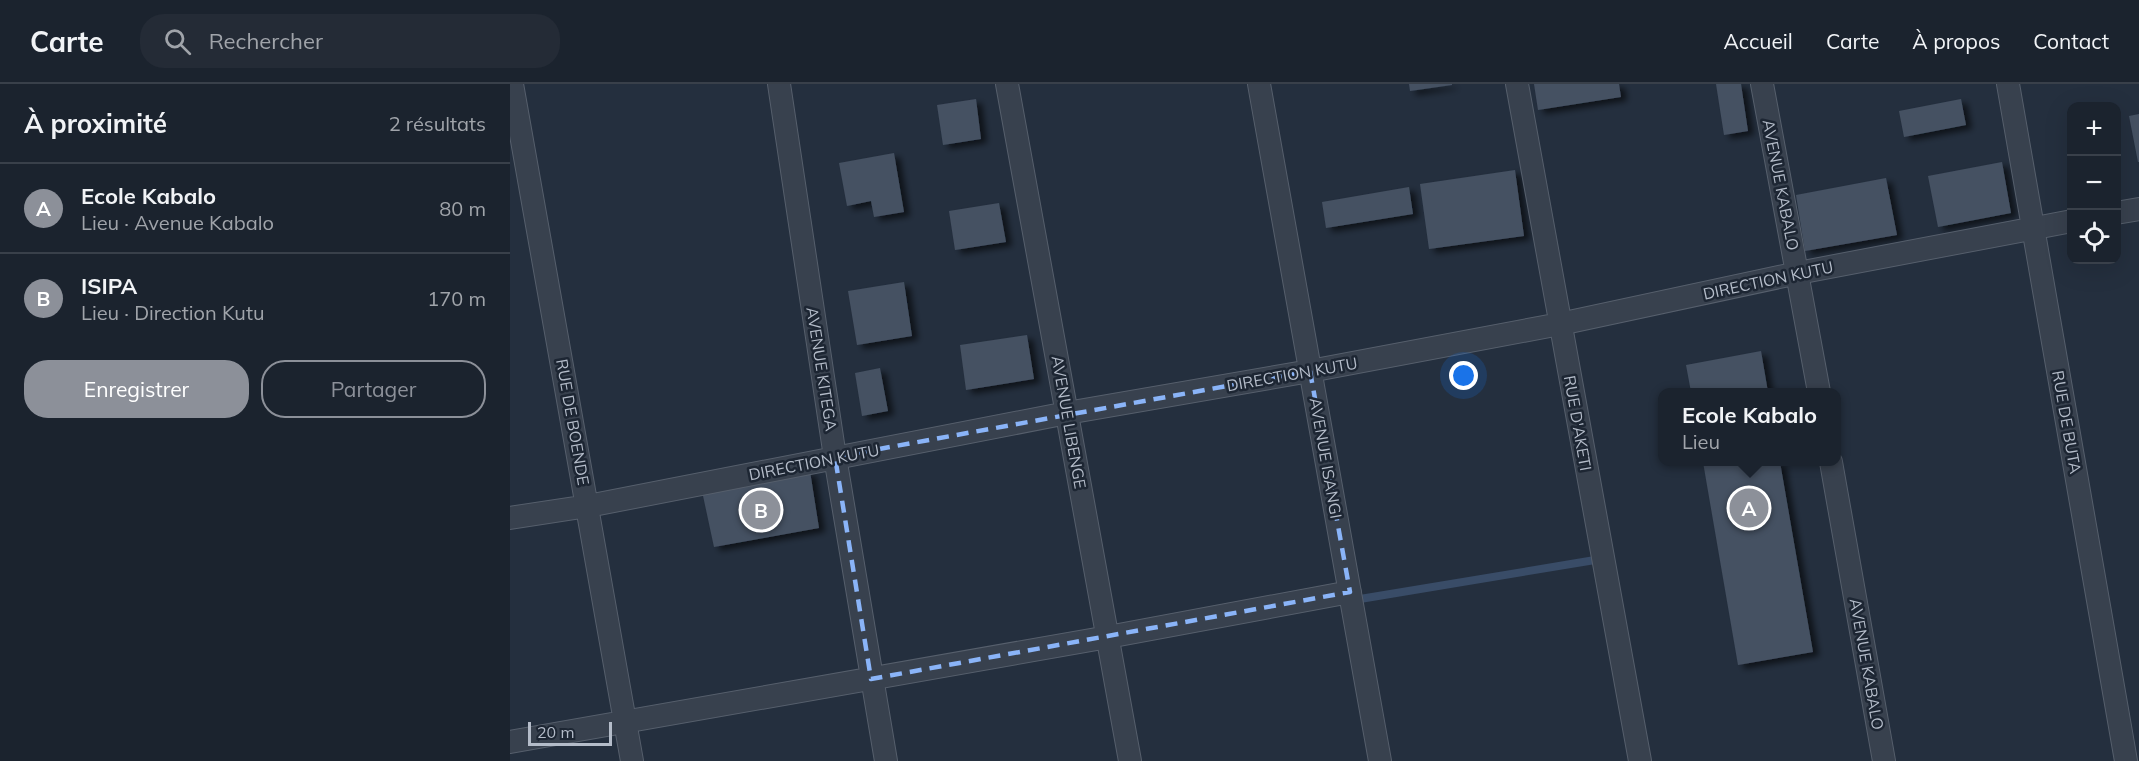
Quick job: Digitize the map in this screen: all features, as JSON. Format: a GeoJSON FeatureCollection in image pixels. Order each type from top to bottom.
{"type":"FeatureCollection","features":[{"type":"Feature","properties":{"kind":"street","name":"RUE DE BOENDE"},"geometry":{"type":"LineString","coordinates":[[512,84],[632,761]]}},
{"type":"Feature","properties":{"kind":"street","name":"AVENUE KITEGA"},"geometry":{"type":"LineString","coordinates":[[778,84],[835,457],[886,761]]}},
{"type":"Feature","properties":{"kind":"street","name":"AVENUE LIBENGE"},"geometry":{"type":"LineString","coordinates":[[1007,84],[1130,761]]}},
{"type":"Feature","properties":{"kind":"street","name":"AVENUE ISANGI"},"geometry":{"type":"LineString","coordinates":[[1259,84],[1380,761]]}},
{"type":"Feature","properties":{"kind":"street","name":"RUE D'AKETI"},"geometry":{"type":"LineString","coordinates":[[1517,84],[1640,761]]}},
{"type":"Feature","properties":{"kind":"street","name":"AVENUE KABALO"},"geometry":{"type":"LineString","coordinates":[[1762,84],[1818,388]]}},
{"type":"Feature","properties":{"kind":"street","name":"RUE DE BUTA"},"geometry":{"type":"LineString","coordinates":[[2008,84],[2126,761]]}},
{"type":"Feature","properties":{"kind":"street"},"geometry":{"type":"LineString","coordinates":[[2121,212],[2139,209]]}},
{"type":"Feature","properties":{"kind":"street","name":"DIRECTION KUTU"},"geometry":{"type":"LineString","coordinates":[[510,518],[588,506],[1067,413],[1310,371],[1560,324],[1798,273],[2067,222]]}},
{"type":"Feature","properties":{"kind":"street","name":"AVENUE KABALO"},"geometry":{"type":"LineString","coordinates":[[1832,466],[1884,761]]}},
{"type":"Feature","properties":{"kind":"street"},"geometry":{"type":"LineString","coordinates":[[510,742],[1108,638],[1350,592]]}},
{"type":"Feature","properties":{"kind":"highlighted area"},"geometry":{"type":"Polygon","coordinates":[[[1310,371],[1350,592],[871,679],[835,457],[1310,371]]]}},
{"type":"Feature","properties":{"kind":"building"},"geometry":{"type":"Polygon","coordinates":[[[1409,84],[1452,84],[1452,85],[1410,91],[1409,84]]]}},
{"type":"Feature","properties":{"kind":"building"},"geometry":{"type":"Polygon","coordinates":[[[1534,84],[1619,84],[1621,97],[1538,110],[1534,84]]]}},
{"type":"Feature","properties":{"kind":"building"},"geometry":{"type":"Polygon","coordinates":[[[1716,84],[1741,84],[1748,131],[1724,135],[1716,84]]]}},
{"type":"Feature","properties":{"kind":"building"},"geometry":{"type":"Polygon","coordinates":[[[976,99],[981,139],[943,145],[937,105],[976,99]]]}},
{"type":"Feature","properties":{"kind":"building"},"geometry":{"type":"Polygon","coordinates":[[[1961,99],[1966,125],[1904,137],[1899,111],[1961,99]]]}},
{"type":"Feature","properties":{"kind":"building"},"geometry":{"type":"Polygon","coordinates":[[[2139,114],[2139,162],[2138,162],[2129,116],[2139,114]]]}},
{"type":"Feature","properties":{"kind":"building"},"geometry":{"type":"Polygon","coordinates":[[[894,153],[904,212],[874,217],[871,201],[847,206],[839,163],[894,153]]]}},
{"type":"Feature","properties":{"kind":"building"},"geometry":{"type":"Polygon","coordinates":[[[2002,162],[2011,213],[1938,227],[1928,176],[2002,162]]]}},
{"type":"Feature","properties":{"kind":"building"},"geometry":{"type":"Polygon","coordinates":[[[1515,170],[1524,236],[1429,249],[1420,184],[1515,170]]]}},
{"type":"Feature","properties":{"kind":"building"},"geometry":{"type":"Polygon","coordinates":[[[1886,178],[1897,235],[1805,251],[1796,195],[1886,178]]]}},
{"type":"Feature","properties":{"kind":"building"},"geometry":{"type":"Polygon","coordinates":[[[1409,187],[1413,214],[1326,228],[1322,202],[1409,187]]]}},
{"type":"Feature","properties":{"kind":"building"},"geometry":{"type":"Polygon","coordinates":[[[999,203],[1006,242],[955,250],[949,211],[999,203]]]}},
{"type":"Feature","properties":{"kind":"building"},"geometry":{"type":"Polygon","coordinates":[[[904,282],[912,336],[857,345],[848,291],[904,282]]]}},
{"type":"Feature","properties":{"kind":"building"},"geometry":{"type":"Polygon","coordinates":[[[1027,335],[1034,379],[966,390],[960,345],[1027,335]]]}},
{"type":"Feature","properties":{"kind":"building"},"geometry":{"type":"Polygon","coordinates":[[[1761,351],[1767,388],[1690,388],[1686,365],[1761,351]]]}},
{"type":"Feature","properties":{"kind":"building"},"geometry":{"type":"Polygon","coordinates":[[[880,368],[888,411],[862,416],[855,373],[880,368]]]}},
{"type":"Feature","properties":{"kind":"building"},"geometry":{"type":"Polygon","coordinates":[[[1704,466],[1781,466],[1813,652],[1738,665],[1704,466]]]}},
{"type":"Feature","properties":{"kind":"building"},"geometry":{"type":"Polygon","coordinates":[[[810,471],[819,528],[714,547],[702,491],[810,471]]]}},
{"type":"Feature","properties":{"kind":"waterway"},"geometry":{"type":"LineString","coordinates":[[1354,600],[1601,559]]}},
{"type":"Feature","properties":{"kind":"place","name":"Ecole Kabalo"},"geometry":{"type":"Point","coordinates":[1749,508]}},
{"type":"Feature","properties":{"kind":"place","name":"ISIPA"},"geometry":{"type":"Point","coordinates":[761,510]}}]}
